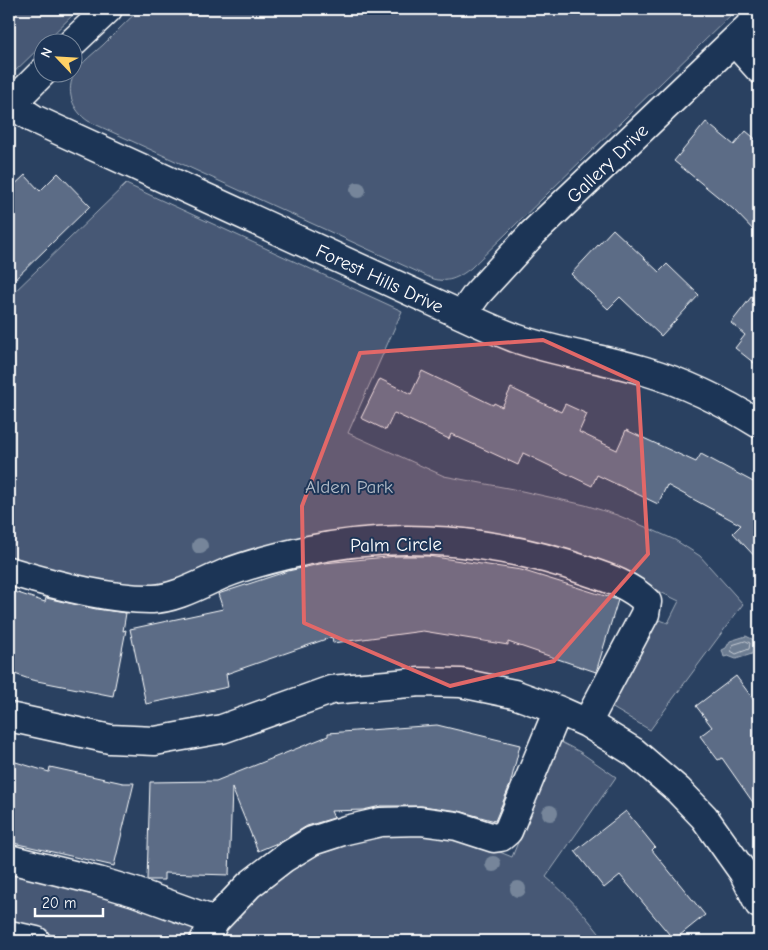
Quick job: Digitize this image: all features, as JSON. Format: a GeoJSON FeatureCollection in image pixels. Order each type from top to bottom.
{"type":"FeatureCollection","features":[{"type":"Feature","properties":{"kind":"street"},"geometry":{"type":"LineString","coordinates":[[82,34],[108,9]]}},
{"type":"Feature","properties":{"kind":"street","name":"Gallery Drive"},"geometry":{"type":"LineString","coordinates":[[462,315],[477,294],[533,233],[759,17]]}},
{"type":"Feature","properties":{"kind":"street"},"geometry":{"type":"LineString","coordinates":[[734,41],[759,69]]}},
{"type":"Feature","properties":{"kind":"street"},"geometry":{"type":"LineString","coordinates":[[10,105],[33,82]]}},
{"type":"Feature","properties":{"kind":"street","name":"Forest Hills Drive"},"geometry":{"type":"LineString","coordinates":[[10,105],[34,119],[515,338],[559,351],[645,371],[673,380],[740,412],[759,424]]}},
{"type":"Feature","properties":{"kind":"street","name":"Palm Circle"},"geometry":{"type":"LineString","coordinates":[[9,571],[121,598],[155,599],[174,595],[226,574],[270,560],[343,544],[428,541],[471,544],[560,562],[605,578],[639,593],[647,602],[645,614],[586,723]]}},
{"type":"Feature","properties":{"kind":"street"},"geometry":{"type":"LineString","coordinates":[[9,717],[110,739],[154,741],[222,729],[331,690],[420,682],[461,683],[514,694],[558,710],[586,723],[634,752],[678,790],[704,817],[742,872],[759,904]]}},
{"type":"Feature","properties":{"kind":"street"},"geometry":{"type":"LineString","coordinates":[[9,859],[135,892],[209,931],[248,885],[284,858],[312,842],[346,830],[382,822],[420,821],[457,826],[494,838],[501,837],[508,831],[558,710]]}},
{"type":"Feature","properties":{"kind":"street"},"geometry":{"type":"LineString","coordinates":[[9,935],[36,941]]}},
{"type":"Feature","properties":{"kind":"highlighted area"},"geometry":{"type":"Polygon","coordinates":[[[543,340],[638,383],[648,554],[554,661],[450,686],[304,623],[302,506],[360,353],[543,340]]]}},
{"type":"Feature","properties":{"kind":"green space"},"geometry":{"type":"Polygon","coordinates":[[[9,9],[79,9],[55,32],[32,32],[32,55],[9,77],[9,9]]]}},
{"type":"Feature","properties":{"kind":"green space"},"geometry":{"type":"Polygon","coordinates":[[[140,9],[737,9],[471,268],[462,275],[447,280],[431,278],[88,121],[74,105],[70,93],[72,82],[82,82],[82,65],[140,9]]]}},
{"type":"Feature","properties":{"kind":"green space","name":"Alden Park"},"geometry":{"type":"Polygon","coordinates":[[[126,184],[402,311],[348,433],[444,476],[585,505],[617,515],[675,540],[700,556],[743,604],[650,730],[611,707],[655,624],[660,620],[668,623],[679,601],[629,577],[471,533],[176,584],[126,588],[9,560],[9,297],[126,184]]]}},
{"type":"Feature","properties":{"kind":"green space"},"geometry":{"type":"Polygon","coordinates":[[[559,741],[580,752],[616,777],[546,877],[577,907],[605,941],[216,941],[255,894],[314,854],[382,834],[431,833],[480,844],[512,857],[559,741]]]}},
{"type":"Feature","properties":{"kind":"green space"},"geometry":{"type":"Polygon","coordinates":[[[9,870],[74,886],[194,926],[196,931],[192,941],[79,941],[9,924],[9,870]]]}},
{"type":"Feature","properties":{"kind":"water"},"geometry":{"type":"Polygon","coordinates":[[[746,636],[754,640],[756,646],[752,654],[736,659],[728,656],[724,657],[722,650],[726,648],[730,641],[746,636]]]}},
{"type":"Feature","properties":{"kind":"building"},"geometry":{"type":"Polygon","coordinates":[[[706,122],[734,145],[746,131],[759,142],[759,236],[733,209],[674,161],[706,122]]]}},
{"type":"Feature","properties":{"kind":"building"},"geometry":{"type":"Polygon","coordinates":[[[58,173],[90,206],[9,285],[9,190],[25,175],[40,191],[58,173]]]}},
{"type":"Feature","properties":{"kind":"building"},"geometry":{"type":"Polygon","coordinates":[[[613,229],[659,272],[667,264],[699,295],[661,336],[620,297],[608,309],[571,274],[613,229]]]}},
{"type":"Feature","properties":{"kind":"building"},"geometry":{"type":"Polygon","coordinates":[[[759,287],[759,367],[735,348],[745,335],[731,323],[759,287]]]}},
{"type":"Feature","properties":{"kind":"building"},"geometry":{"type":"Polygon","coordinates":[[[422,371],[493,405],[494,403],[502,407],[511,388],[561,412],[565,404],[587,414],[579,432],[617,450],[626,430],[696,462],[701,454],[759,485],[759,561],[733,533],[741,525],[667,485],[658,504],[597,475],[592,486],[523,453],[518,465],[451,434],[449,439],[394,413],[386,430],[361,418],[380,379],[411,394],[422,371]]]}},
{"type":"Feature","properties":{"kind":"building"},"geometry":{"type":"Polygon","coordinates":[[[397,556],[428,556],[521,570],[618,600],[596,672],[508,642],[508,645],[423,631],[333,643],[332,637],[226,674],[228,687],[146,704],[130,629],[223,609],[218,594],[288,571],[324,563],[397,556]]]}},
{"type":"Feature","properties":{"kind":"building"},"geometry":{"type":"Polygon","coordinates":[[[9,590],[45,602],[46,598],[96,609],[126,613],[123,631],[126,630],[113,696],[32,680],[9,672],[9,590]]]}},
{"type":"Feature","properties":{"kind":"building"},"geometry":{"type":"Polygon","coordinates":[[[736,676],[759,707],[759,811],[722,758],[718,760],[700,736],[712,727],[696,706],[736,676]]]}},
{"type":"Feature","properties":{"kind":"building"},"geometry":{"type":"Polygon","coordinates":[[[437,725],[520,745],[510,785],[495,821],[459,811],[422,806],[381,806],[363,810],[331,811],[334,818],[307,826],[282,841],[258,851],[232,788],[229,875],[164,873],[164,880],[147,880],[150,782],[216,781],[328,736],[328,733],[437,725]]]}},
{"type":"Feature","properties":{"kind":"building"},"geometry":{"type":"Polygon","coordinates":[[[9,760],[49,772],[50,767],[123,783],[134,783],[114,866],[9,842],[9,760]]]}},
{"type":"Feature","properties":{"kind":"building"},"geometry":{"type":"Polygon","coordinates":[[[626,811],[655,847],[652,850],[705,915],[674,940],[620,875],[604,888],[575,851],[626,811]]]}}]}
